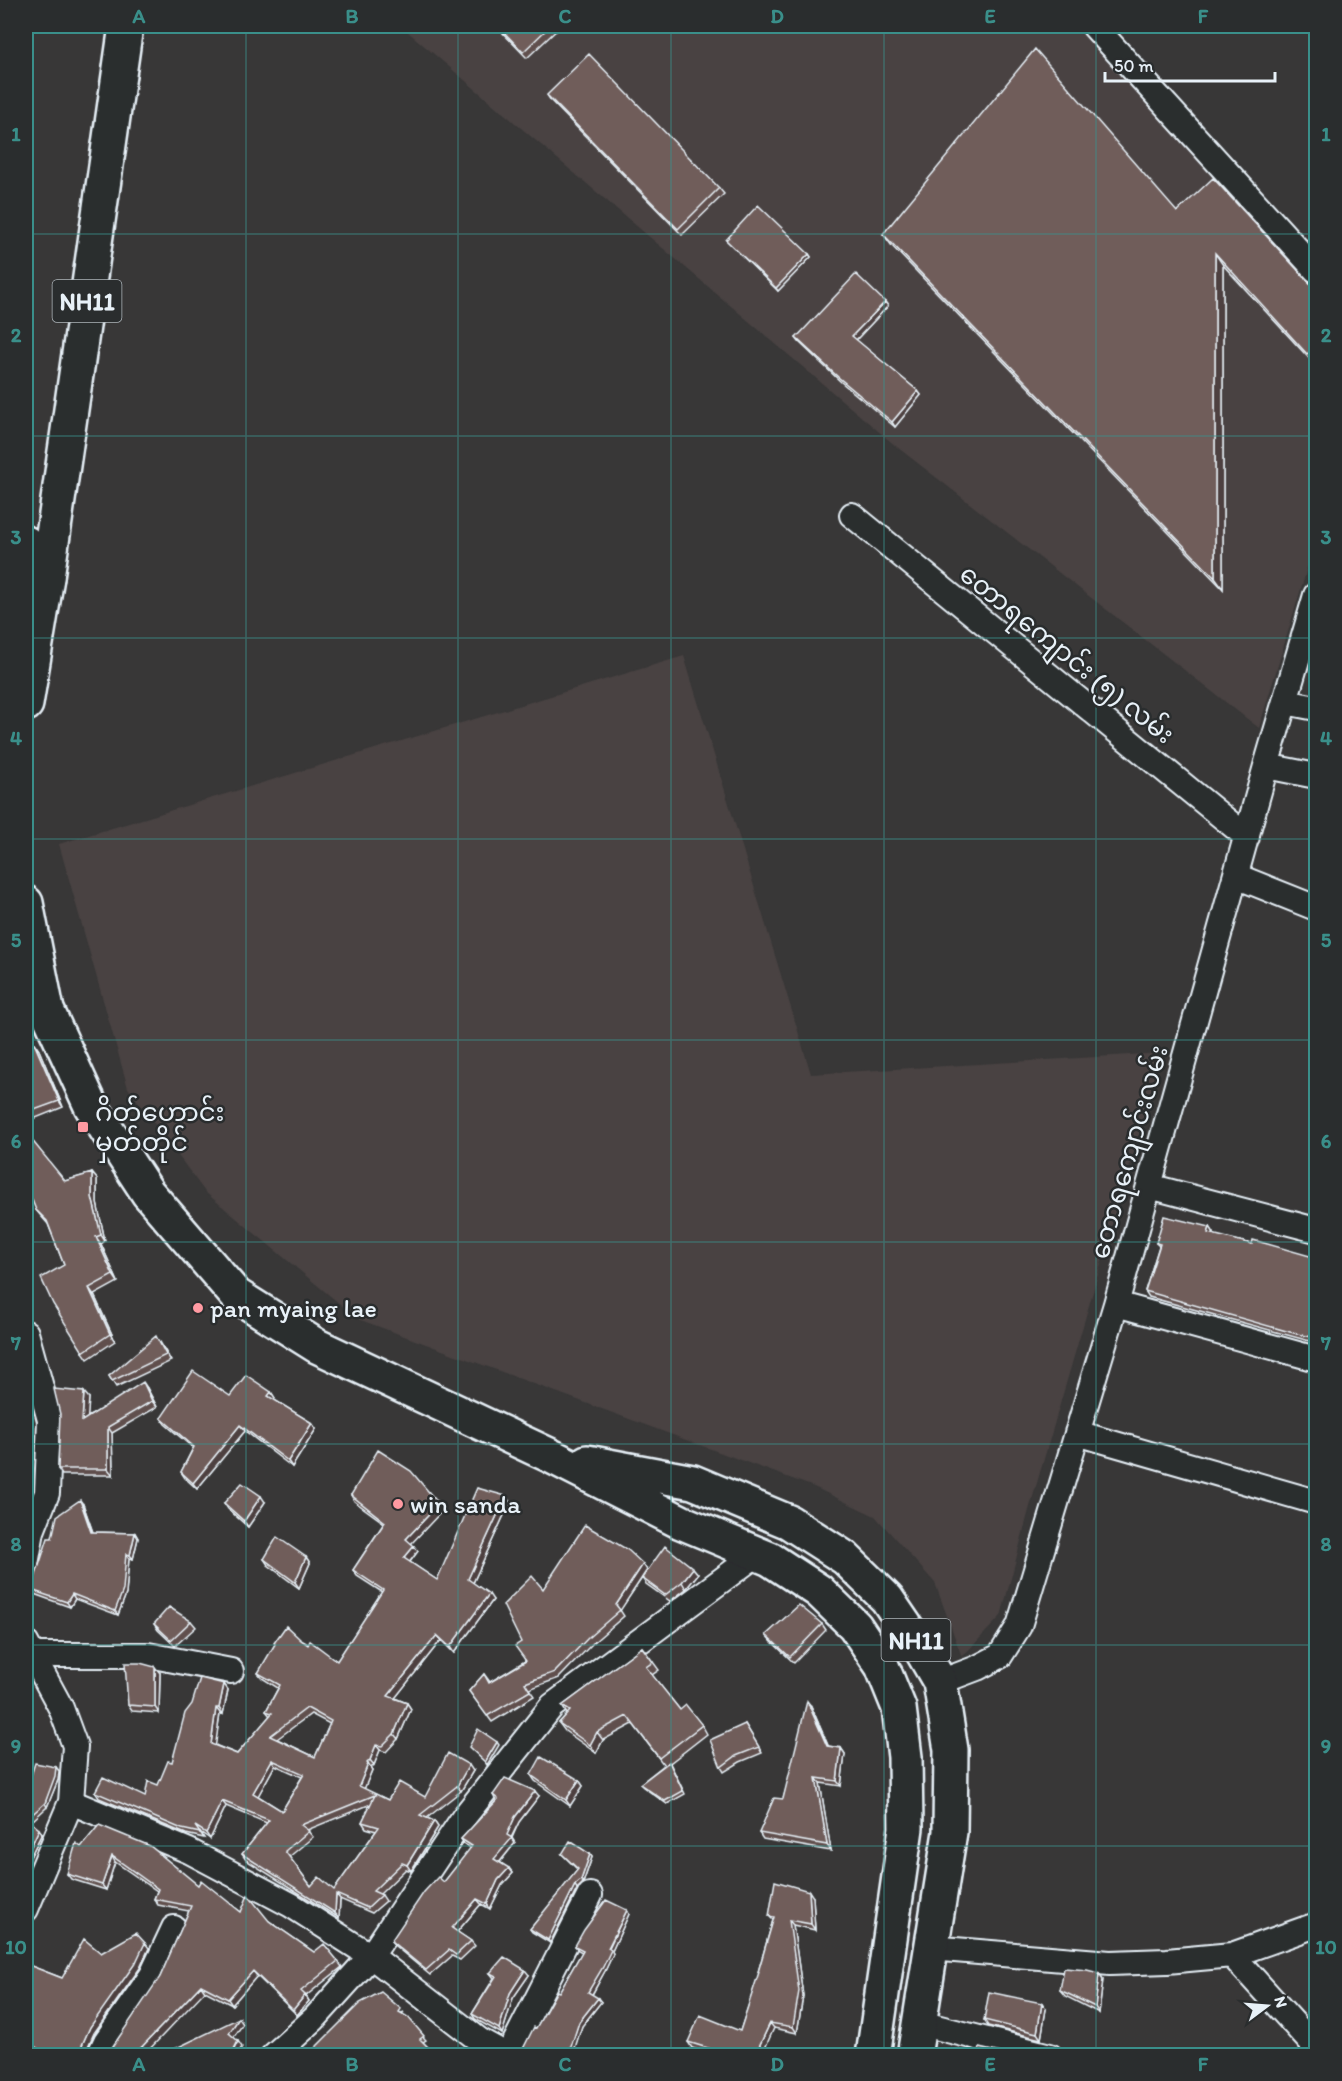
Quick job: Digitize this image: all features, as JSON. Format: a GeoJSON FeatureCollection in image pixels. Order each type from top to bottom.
{"type":"FeatureCollection","features":[{"type":"Feature","properties":{"kind":"main road","name":"NH11"},"geometry":{"type":"LineString","coordinates":[[26,704],[47,577],[126,26]]}},
{"type":"Feature","properties":{"kind":"main road"},"geometry":{"type":"LineString","coordinates":[[26,543],[47,577]]}},
{"type":"Feature","properties":{"kind":"main road","name":"NH11"},"geometry":{"type":"LineString","coordinates":[[26,903],[36,1013],[148,1193],[236,1295],[317,1346],[549,1455],[681,1522],[770,1559],[819,1591],[855,1626],[882,1666],[899,1708],[905,1757],[906,1828],[873,2055]]}},
{"type":"Feature","properties":{"kind":"main road","name":"NH11"},"geometry":{"type":"LineString","coordinates":[[549,1455],[693,1482],[789,1522],[845,1558],[887,1599],[919,1646],[940,1682],[951,1750],[950,1832],[914,2055]]}},
{"type":"Feature","properties":{"kind":"street"},"geometry":{"type":"LineString","coordinates":[[1094,26],[1317,270]]}},
{"type":"Feature","properties":{"kind":"street","name":"တောရကျောင်း (၅) လမ်း"},"geometry":{"type":"LineString","coordinates":[[852,516],[1246,837]]}},
{"type":"Feature","properties":{"kind":"street","name":"တောရကျောင်းလမ်း"},"geometry":{"type":"LineString","coordinates":[[940,1682],[977,1668],[1000,1656],[1019,1626],[1116,1304],[1266,766],[1317,595]]}},
{"type":"Feature","properties":{"kind":"street"},"geometry":{"type":"LineString","coordinates":[[1285,702],[1317,708]]}},
{"type":"Feature","properties":{"kind":"street"},"geometry":{"type":"LineString","coordinates":[[1266,766],[1317,776]]}},
{"type":"Feature","properties":{"kind":"street"},"geometry":{"type":"LineString","coordinates":[[1236,876],[1317,908]]}},
{"type":"Feature","properties":{"kind":"street"},"geometry":{"type":"LineString","coordinates":[[1149,1186],[1317,1230]]}},
{"type":"Feature","properties":{"kind":"street"},"geometry":{"type":"LineString","coordinates":[[1116,1304],[1317,1359]]}},
{"type":"Feature","properties":{"kind":"street"},"geometry":{"type":"LineString","coordinates":[[26,1333],[50,1420],[46,1493],[32,1531],[26,1564]]}},
{"type":"Feature","properties":{"kind":"street"},"geometry":{"type":"LineString","coordinates":[[1077,1433],[1317,1502]]}},
{"type":"Feature","properties":{"kind":"street"},"geometry":{"type":"LineString","coordinates":[[273,2055],[314,2019],[371,1956],[464,1817],[552,1706],[757,1554]]}},
{"type":"Feature","properties":{"kind":"street"},"geometry":{"type":"LineString","coordinates":[[28,1651],[148,1655],[231,1671]]}},
{"type":"Feature","properties":{"kind":"street"},"geometry":{"type":"LineString","coordinates":[[26,1909],[71,1802],[75,1746],[61,1708],[28,1651]]}},
{"type":"Feature","properties":{"kind":"street"},"geometry":{"type":"LineString","coordinates":[[71,1802],[189,1851],[291,1905],[371,1956],[479,2040],[508,2055],[590,1895]]}},
{"type":"Feature","properties":{"kind":"street"},"geometry":{"type":"LineString","coordinates":[[931,1948],[1110,1963],[1167,1961],[1232,1955],[1317,1925]]}},
{"type":"Feature","properties":{"kind":"street"},"geometry":{"type":"LineString","coordinates":[[99,2055],[106,2041],[152,1975],[174,1928]]}},
{"type":"Feature","properties":{"kind":"street"},"geometry":{"type":"LineString","coordinates":[[1232,1955],[1317,2048]]}},
{"type":"Feature","properties":{"kind":"street"},"geometry":{"type":"LineString","coordinates":[[920,2023],[1050,2055]]}},
{"type":"Feature","properties":{"kind":"shaded area"},"geometry":{"type":"Polygon","coordinates":[[[401,26],[1083,26],[1316,277],[1316,539],[1259,728],[897,447],[401,26]]]}},
{"type":"Feature","properties":{"kind":"shaded area"},"geometry":{"type":"Polygon","coordinates":[[[684,656],[811,1074],[1163,1053],[1029,1510],[1001,1616],[962,1657],[935,1583],[875,1516],[814,1487],[358,1319],[205,1192],[128,1088],[59,844],[684,656]]]}},
{"type":"Feature","properties":{"kind":"building"},"geometry":{"type":"Polygon","coordinates":[[[498,26],[550,26],[523,52],[498,26]]]}},
{"type":"Feature","properties":{"kind":"building"},"geometry":{"type":"Polygon","coordinates":[[[1035,49],[1177,212],[1213,178],[1317,291],[1317,346],[1307,354],[1215,253],[1215,578],[883,234],[1035,49]]]}},
{"type":"Feature","properties":{"kind":"building"},"geometry":{"type":"Polygon","coordinates":[[[589,54],[719,188],[678,229],[547,95],[589,54]]]}},
{"type":"Feature","properties":{"kind":"building"},"geometry":{"type":"Polygon","coordinates":[[[758,205],[809,254],[776,288],[726,240],[758,205]]]}},
{"type":"Feature","properties":{"kind":"building"},"geometry":{"type":"Polygon","coordinates":[[[856,274],[885,302],[852,336],[918,391],[892,422],[796,338],[856,274]]]}},
{"type":"Feature","properties":{"kind":"building"},"geometry":{"type":"Polygon","coordinates":[[[34,1043],[59,1101],[26,1113],[26,1045],[34,1043]]]}},
{"type":"Feature","properties":{"kind":"building"},"geometry":{"type":"Polygon","coordinates":[[[26,1133],[65,1181],[92,1173],[92,1197],[101,1235],[96,1237],[113,1275],[89,1288],[110,1334],[83,1352],[53,1304],[41,1278],[64,1265],[47,1221],[36,1210],[26,1185],[26,1133]]]}},
{"type":"Feature","properties":{"kind":"building"},"geometry":{"type":"Polygon","coordinates":[[[1164,1216],[1210,1227],[1208,1233],[1252,1244],[1253,1240],[1317,1258],[1317,1338],[1145,1291],[1160,1244],[1156,1243],[1164,1216]]]}},
{"type":"Feature","properties":{"kind":"building"},"geometry":{"type":"Polygon","coordinates":[[[156,1336],[166,1355],[112,1381],[109,1376],[156,1336]]]}},
{"type":"Feature","properties":{"kind":"building"},"geometry":{"type":"Polygon","coordinates":[[[193,1371],[230,1396],[246,1375],[271,1392],[268,1396],[312,1423],[288,1461],[240,1425],[193,1483],[181,1472],[194,1447],[161,1418],[193,1371]]]}},
{"type":"Feature","properties":{"kind":"building"},"geometry":{"type":"Polygon","coordinates":[[[143,1382],[152,1401],[108,1427],[108,1469],[58,1469],[60,1414],[54,1389],[84,1392],[82,1421],[143,1382]]]}},
{"type":"Feature","properties":{"kind":"building"},"geometry":{"type":"Polygon","coordinates":[[[378,1450],[411,1471],[439,1504],[406,1539],[414,1546],[404,1558],[437,1580],[477,1488],[506,1496],[468,1579],[489,1594],[450,1647],[437,1635],[388,1696],[407,1703],[394,1734],[382,1746],[376,1745],[359,1786],[388,1800],[399,1782],[425,1797],[448,1753],[469,1765],[457,1786],[420,1815],[434,1821],[407,1865],[402,1863],[373,1891],[382,1895],[368,1908],[336,1894],[335,1913],[242,1854],[269,1820],[222,1801],[206,1833],[195,1826],[200,1833],[182,1829],[95,1792],[103,1777],[145,1797],[148,1781],[158,1785],[168,1761],[172,1762],[185,1713],[192,1704],[200,1678],[224,1684],[219,1708],[216,1708],[211,1744],[237,1754],[272,1713],[266,1711],[280,1685],[258,1673],[286,1626],[308,1645],[310,1641],[337,1661],[383,1590],[353,1570],[385,1522],[351,1495],[378,1450]],[[307,1708],[270,1736],[315,1757],[331,1721],[307,1708]],[[272,1760],[253,1793],[282,1811],[304,1774],[272,1760]],[[375,1795],[301,1825],[309,1831],[285,1851],[311,1886],[319,1877],[334,1890],[379,1827],[362,1822],[375,1795]]]}},
{"type":"Feature","properties":{"kind":"building"},"geometry":{"type":"Polygon","coordinates":[[[242,1483],[261,1496],[244,1521],[224,1503],[242,1483]]]}},
{"type":"Feature","properties":{"kind":"building"},"geometry":{"type":"Polygon","coordinates":[[[80,1500],[91,1532],[135,1533],[130,1555],[126,1554],[123,1590],[115,1611],[72,1594],[67,1602],[31,1590],[48,1538],[52,1538],[57,1516],[80,1500]]]}},
{"type":"Feature","properties":{"kind":"building"},"geometry":{"type":"Polygon","coordinates":[[[585,1525],[628,1550],[643,1564],[616,1605],[620,1610],[589,1637],[555,1672],[525,1683],[530,1691],[487,1716],[469,1691],[484,1674],[489,1683],[526,1661],[515,1646],[521,1642],[503,1605],[532,1576],[543,1589],[585,1525]]]}},
{"type":"Feature","properties":{"kind":"building"},"geometry":{"type":"Polygon","coordinates":[[[277,1537],[306,1557],[295,1582],[264,1559],[277,1537]]]}},
{"type":"Feature","properties":{"kind":"building"},"geometry":{"type":"Polygon","coordinates":[[[665,1546],[693,1568],[682,1582],[665,1595],[642,1578],[665,1546]]]}},
{"type":"Feature","properties":{"kind":"building"},"geometry":{"type":"Polygon","coordinates":[[[799,1605],[822,1624],[790,1657],[766,1635],[799,1605]]]}},
{"type":"Feature","properties":{"kind":"building"},"geometry":{"type":"Polygon","coordinates":[[[169,1607],[191,1621],[171,1640],[154,1624],[169,1607]]]}},
{"type":"Feature","properties":{"kind":"building"},"geometry":{"type":"Polygon","coordinates":[[[642,1647],[653,1662],[646,1667],[680,1710],[686,1705],[702,1725],[659,1758],[627,1716],[597,1732],[590,1745],[559,1723],[570,1711],[562,1706],[642,1647]]]}},
{"type":"Feature","properties":{"kind":"building"},"geometry":{"type":"Polygon","coordinates":[[[125,1663],[140,1663],[155,1667],[155,1707],[128,1705],[125,1663]]]}},
{"type":"Feature","properties":{"kind":"building"},"geometry":{"type":"Polygon","coordinates":[[[807,1701],[827,1746],[841,1748],[837,1781],[816,1778],[827,1845],[759,1833],[774,1798],[783,1799],[807,1701]]]}},
{"type":"Feature","properties":{"kind":"building"},"geometry":{"type":"Polygon","coordinates":[[[745,1724],[759,1747],[736,1756],[721,1767],[710,1740],[745,1724]]]}},
{"type":"Feature","properties":{"kind":"building"},"geometry":{"type":"Polygon","coordinates":[[[478,1729],[497,1742],[485,1762],[469,1747],[478,1729]]]}},
{"type":"Feature","properties":{"kind":"building"},"geometry":{"type":"Polygon","coordinates":[[[541,1757],[579,1780],[566,1800],[531,1775],[541,1757]]]}},
{"type":"Feature","properties":{"kind":"building"},"geometry":{"type":"Polygon","coordinates":[[[669,1762],[683,1791],[665,1801],[640,1784],[669,1762]]]}},
{"type":"Feature","properties":{"kind":"building"},"geometry":{"type":"Polygon","coordinates":[[[35,1763],[56,1767],[45,1803],[27,1819],[39,1829],[26,1857],[26,1791],[35,1763]]]}},
{"type":"Feature","properties":{"kind":"building"},"geometry":{"type":"Polygon","coordinates":[[[505,1778],[535,1791],[515,1817],[507,1835],[512,1838],[494,1859],[509,1868],[498,1880],[487,1904],[477,1899],[452,1928],[471,1941],[456,1955],[449,1950],[426,1970],[391,1941],[424,1892],[438,1877],[444,1882],[472,1846],[461,1839],[498,1799],[493,1795],[505,1778]]]}},
{"type":"Feature","properties":{"kind":"building"},"geometry":{"type":"Polygon","coordinates":[[[99,1825],[150,1846],[198,1885],[201,1880],[241,1912],[248,1895],[269,1921],[314,1952],[324,1944],[338,1961],[301,1991],[305,1995],[293,2010],[253,1971],[228,1999],[201,1985],[134,2055],[107,2055],[160,1977],[191,1906],[154,1899],[158,1889],[112,1856],[102,1885],[67,1874],[76,1843],[81,1847],[99,1825]]]}},
{"type":"Feature","properties":{"kind":"building"},"geometry":{"type":"Polygon","coordinates":[[[570,1841],[590,1854],[581,1880],[575,1885],[548,1940],[530,1929],[578,1869],[562,1854],[570,1841]]]}},
{"type":"Feature","properties":{"kind":"building"},"geometry":{"type":"Polygon","coordinates":[[[775,1881],[809,1891],[811,1924],[789,1920],[799,1991],[793,2027],[770,2023],[755,2055],[710,2055],[714,2050],[688,2042],[700,2015],[740,2031],[774,1917],[769,1916],[775,1881]]]}},
{"type":"Feature","properties":{"kind":"building"},"geometry":{"type":"Polygon","coordinates":[[[606,1900],[627,1910],[608,1948],[611,1950],[603,1967],[588,1992],[598,1998],[579,2022],[567,2055],[533,2055],[523,2049],[534,2027],[536,2028],[557,1991],[559,1992],[583,1950],[575,1946],[606,1900]]]}},
{"type":"Feature","properties":{"kind":"building"},"geometry":{"type":"Polygon","coordinates":[[[136,1933],[145,1943],[136,1962],[90,2027],[82,2045],[82,2055],[49,2055],[29,2043],[29,2055],[26,2055],[26,1997],[29,1992],[26,1991],[26,1964],[62,1978],[84,1939],[101,1953],[136,1933]]]}},
{"type":"Feature","properties":{"kind":"building"},"geometry":{"type":"Polygon","coordinates":[[[504,1957],[525,1970],[510,1993],[499,2029],[472,2014],[496,1976],[490,1973],[504,1957]]]}},
{"type":"Feature","properties":{"kind":"building"},"geometry":{"type":"Polygon","coordinates":[[[1064,1968],[1099,1973],[1095,2007],[1060,1990],[1064,1968]]]}},
{"type":"Feature","properties":{"kind":"building"},"geometry":{"type":"Polygon","coordinates":[[[381,1992],[401,2009],[399,2012],[408,2017],[424,2036],[420,2039],[430,2049],[425,2055],[308,2055],[360,2003],[381,1992]]]}},
{"type":"Feature","properties":{"kind":"building"},"geometry":{"type":"Polygon","coordinates":[[[989,1992],[1042,2003],[1037,2033],[984,2020],[989,1992]]]}},
{"type":"Feature","properties":{"kind":"building"},"geometry":{"type":"Polygon","coordinates":[[[239,2018],[229,2033],[238,2041],[231,2055],[215,2053],[213,2055],[162,2055],[239,2018]]]}},
{"type":"Feature","properties":{"kind":"building"},"geometry":{"type":"Polygon","coordinates":[[[969,2048],[978,2051],[979,2048],[1010,2055],[968,2055],[969,2048]]]}},
{"type":"Feature","properties":{"kind":"place","name":"ဂိတ်ဟောင်း မှတ်တိုင်"},"geometry":{"type":"Point","coordinates":[83,1127]}},
{"type":"Feature","properties":{"kind":"place","name":"pan myaing lae"},"geometry":{"type":"Point","coordinates":[198,1308]}},
{"type":"Feature","properties":{"kind":"place","name":"win sanda"},"geometry":{"type":"Point","coordinates":[398,1504]}}]}
